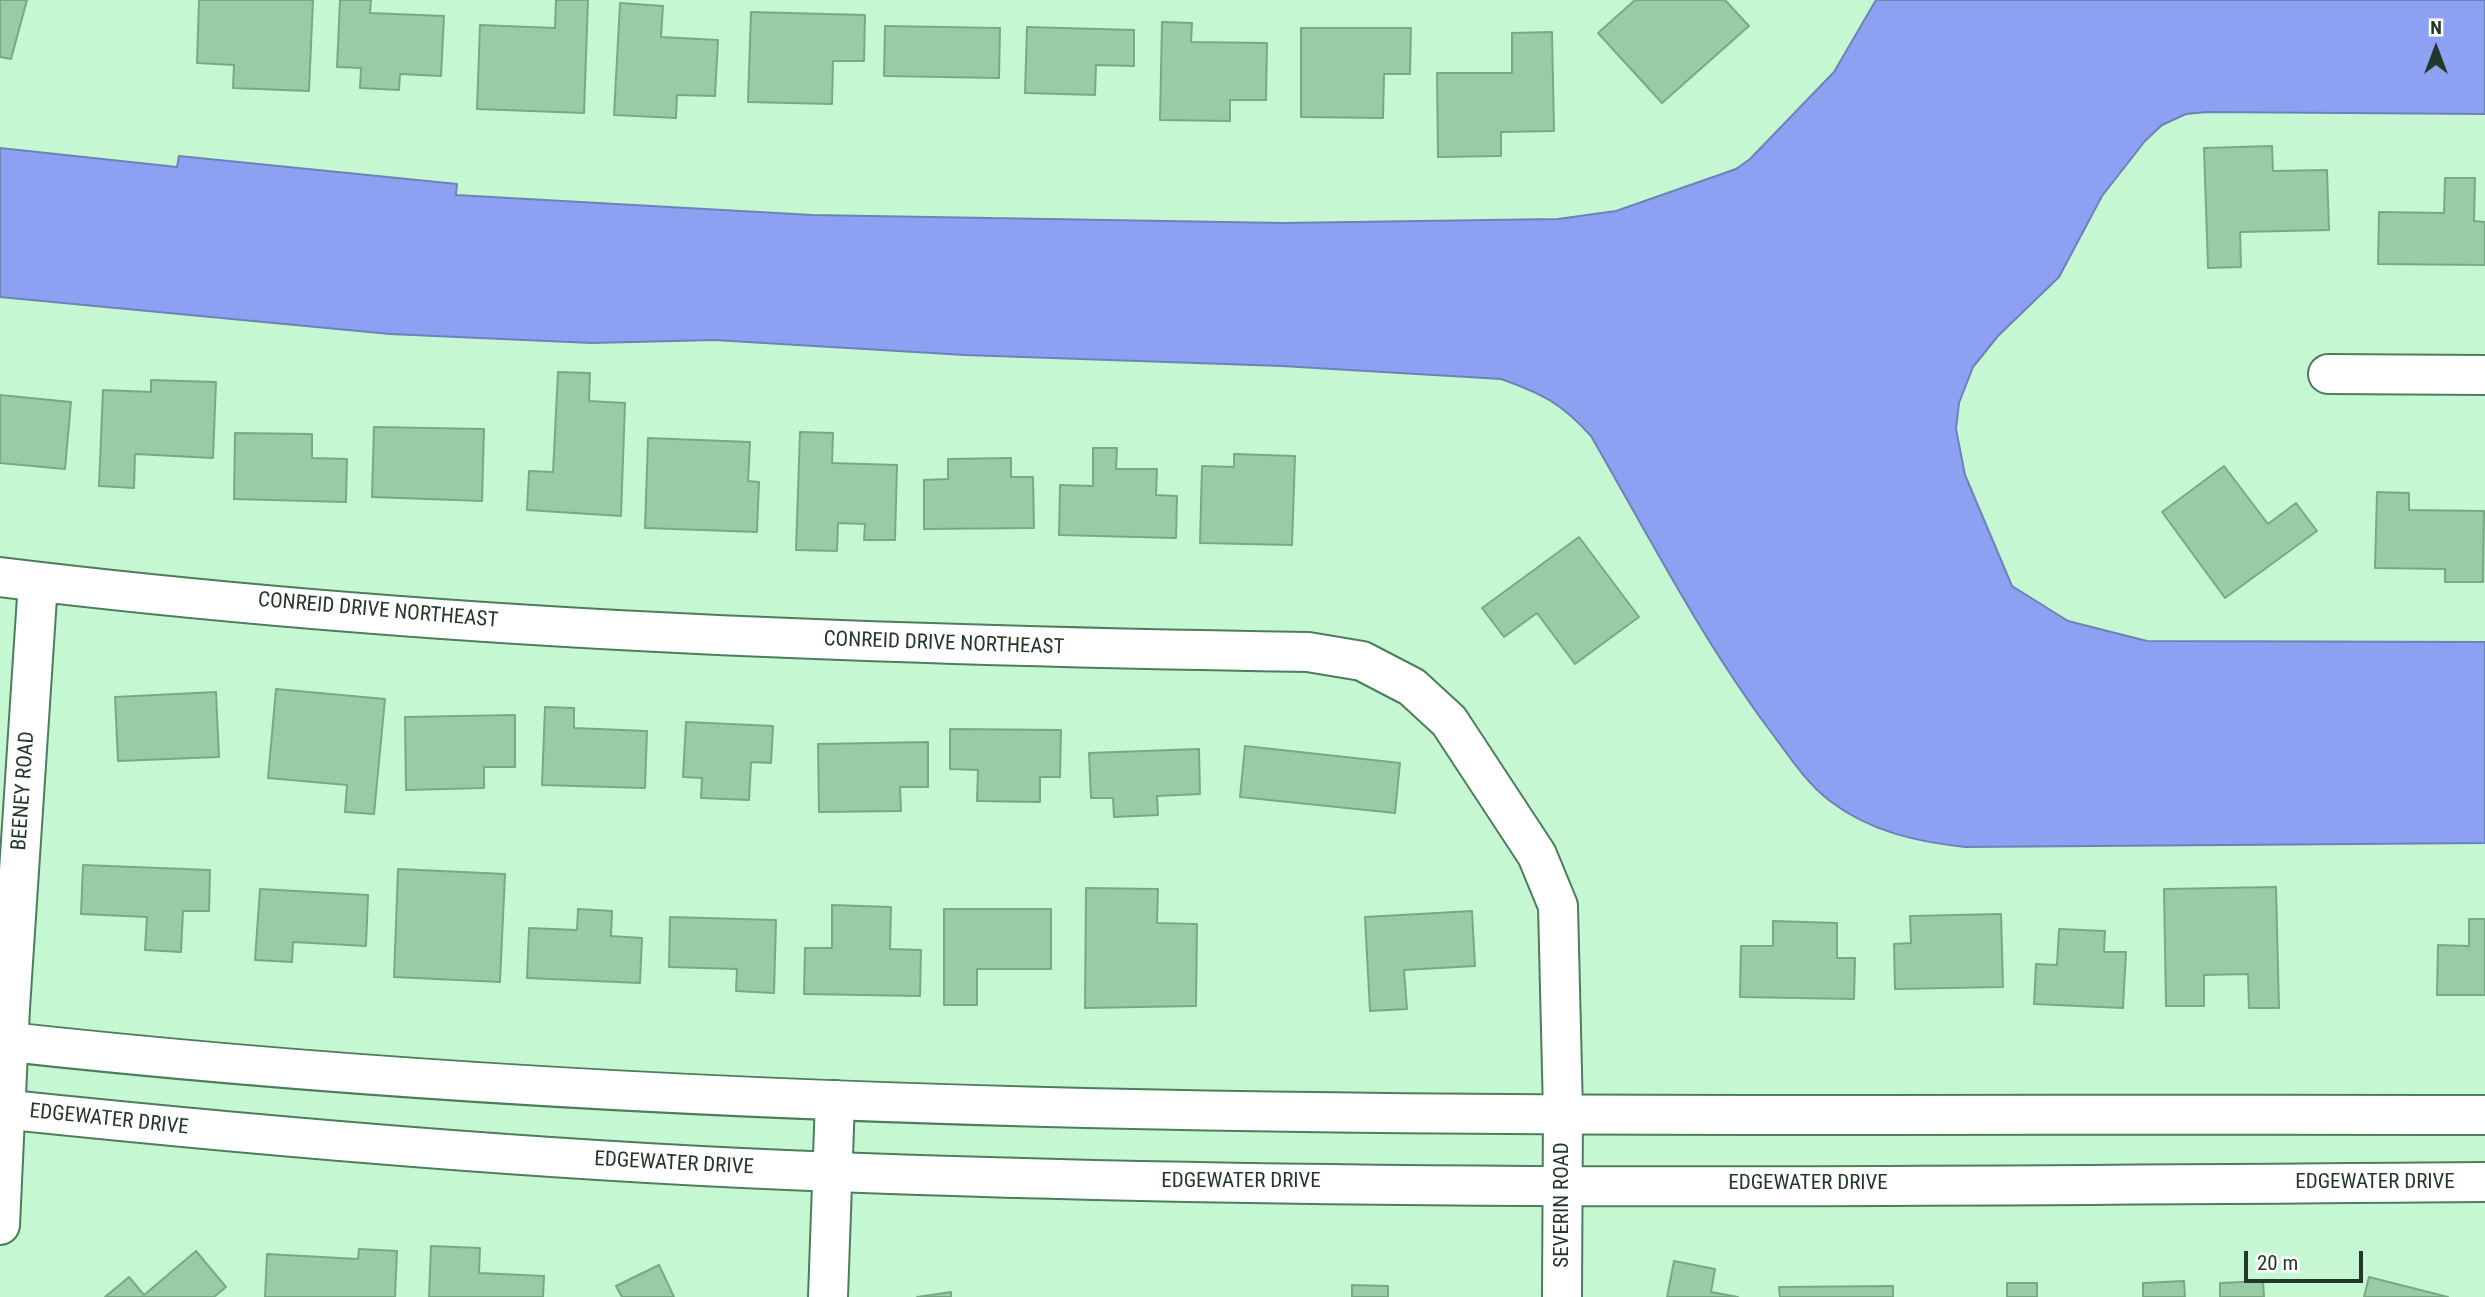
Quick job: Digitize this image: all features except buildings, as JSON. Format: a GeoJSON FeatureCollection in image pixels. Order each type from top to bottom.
{"type":"FeatureCollection","features":[{"type":"Feature","properties":{"kind":"street"},"geometry":{"type":"LineString","coordinates":[[2328,374],[2485,375]]}},
{"type":"Feature","properties":{"kind":"street","name":"CONREID DRIVE NORTHEAST"},"geometry":{"type":"LineString","coordinates":[[0,577],[376,613],[608,629],[869,642],[1308,652],[1362,661],[1412,687],[1448,721],[1537,855],[1558,906],[1563,1112]]}},
{"type":"Feature","properties":{"kind":"street","name":"BEENEY ROAD"},"geometry":{"type":"LineString","coordinates":[[0,1225],[4,1042],[38,582]]}},
{"type":"Feature","properties":{"kind":"street"},"geometry":{"type":"LineString","coordinates":[[4,1042],[271,1069],[835,1100],[1085,1108],[2485,1115]]}},
{"type":"Feature","properties":{"kind":"street"},"geometry":{"type":"LineString","coordinates":[[828,1297],[835,1100]]}},
{"type":"Feature","properties":{"kind":"street","name":"EDGEWATER DRIVE"},"geometry":{"type":"LineString","coordinates":[[3,1109],[395,1147],[832,1172],[1173,1182],[2485,1182]]}},
{"type":"Feature","properties":{"kind":"street","name":"SEVERIN ROAD"},"geometry":{"type":"LineString","coordinates":[[1562,1297],[1563,1112]]}},
{"type":"Feature","properties":{"kind":"water"},"geometry":{"type":"Polygon","coordinates":[[[1876,0],[2485,0],[2485,114],[2207,112],[2186,114],[2162,125],[2145,141],[2102,196],[2059,277],[1998,336],[1973,367],[1959,403],[1956,429],[1965,475],[2012,586],[2068,621],[2147,641],[2485,642],[2485,843],[1965,847],[1911,838],[1861,820],[1830,801],[1812,785],[1743,693],[1675,585],[1591,436],[1570,415],[1550,401],[1501,379],[1282,366],[965,355],[714,340],[592,343],[390,334],[0,297],[0,148],[177,167],[179,156],[457,184],[456,195],[812,215],[1283,223],[1558,219],[1616,211],[1736,169],[1750,159],[1834,72],[1876,0]]]}}]}
